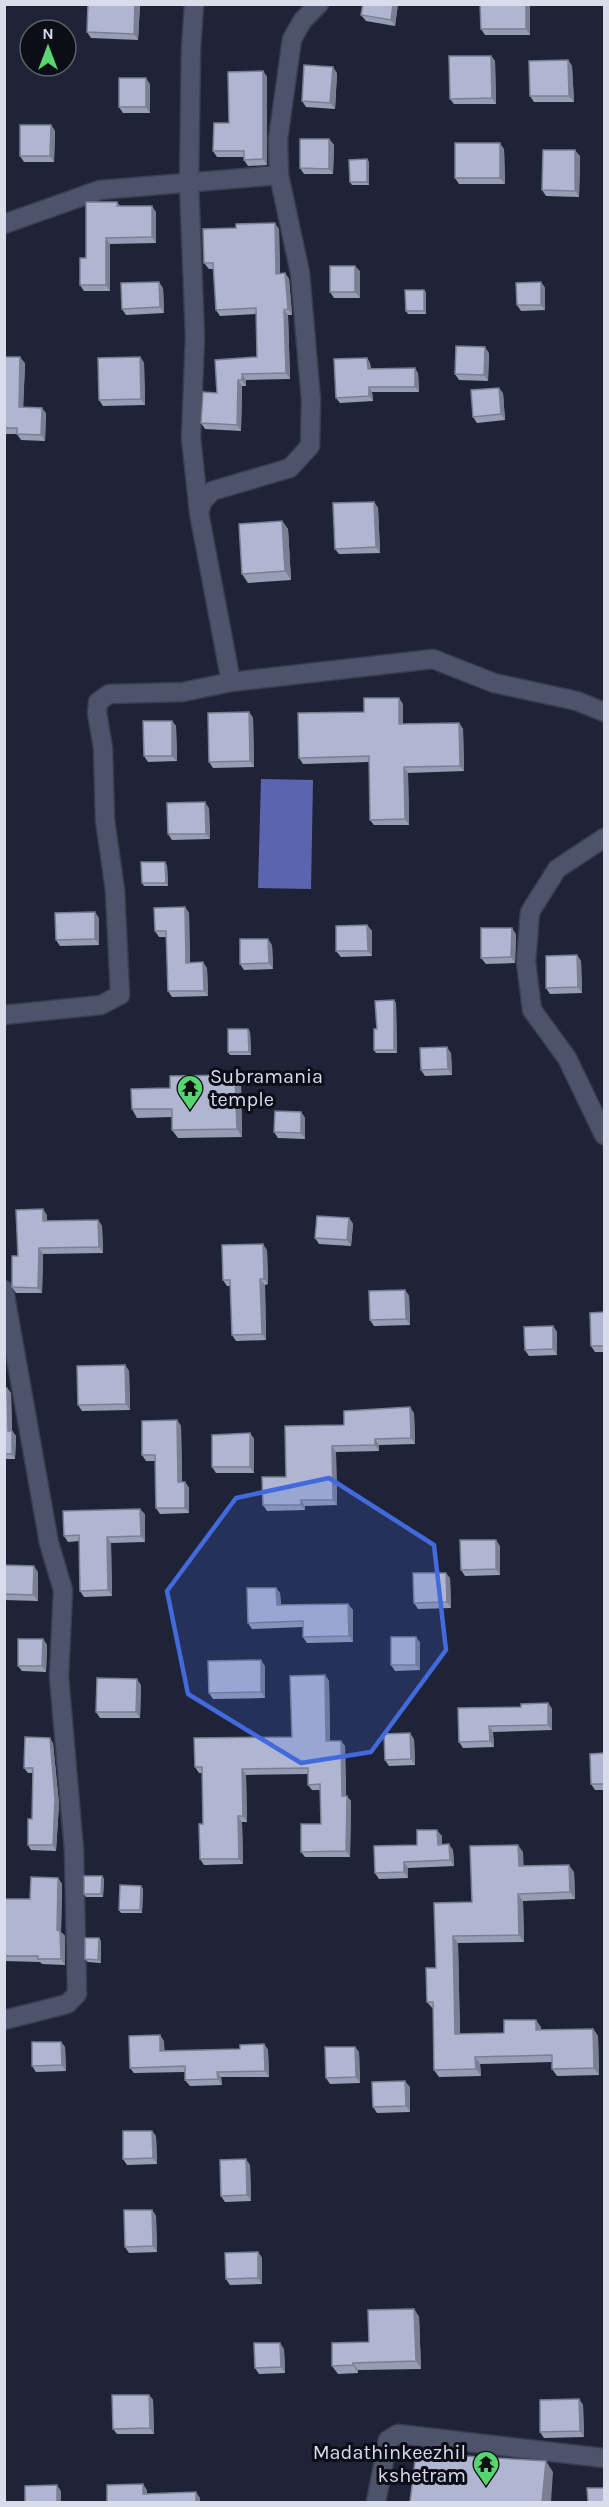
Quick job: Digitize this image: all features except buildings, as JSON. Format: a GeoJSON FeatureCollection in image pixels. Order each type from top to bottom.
{"type":"FeatureCollection","features":[{"type":"Feature","properties":{"kind":"street"},"geometry":{"type":"LineString","coordinates":[[194,4],[189,183],[195,337],[191,438],[200,513],[231,682]]}},
{"type":"Feature","properties":{"kind":"street"},"geometry":{"type":"LineString","coordinates":[[200,513],[202,502],[212,491],[290,468],[310,446],[311,400],[300,273],[279,175],[278,139],[292,39],[303,20],[319,4]]}},
{"type":"Feature","properties":{"kind":"street"},"geometry":{"type":"LineString","coordinates":[[4,224],[100,190],[279,175]]}},
{"type":"Feature","properties":{"kind":"street"},"geometry":{"type":"LineString","coordinates":[[4,1015],[101,1005],[120,995],[115,890],[105,820],[103,748],[97,713],[98,702],[109,694],[183,692],[231,682],[433,659],[494,683],[577,701],[604,712]]}},
{"type":"Feature","properties":{"kind":"street"},"geometry":{"type":"LineString","coordinates":[[604,838],[557,869],[530,912],[526,962],[532,1010],[567,1058],[604,1135]]}},
{"type":"Feature","properties":{"kind":"street"},"geometry":{"type":"LineString","coordinates":[[4,1290],[49,1543],[63,1590],[59,1677],[75,1850],[78,1965],[77,1994],[67,2004],[4,2020]]}},
{"type":"Feature","properties":{"kind":"street"},"geometry":{"type":"LineString","coordinates":[[376,2502],[388,2440],[398,2434],[604,2458]]}},
{"type":"Feature","properties":{"kind":"highlighted area"},"geometry":{"type":"Polygon","coordinates":[[[329,1478],[434,1545],[446,1650],[371,1752],[301,1763],[188,1694],[167,1591],[236,1498],[329,1478]]]}},
{"type":"Feature","properties":{"kind":"water"},"geometry":{"type":"Polygon","coordinates":[[[261,779],[313,780],[311,889],[258,888],[261,779]]]}},
{"type":"Feature","properties":{"kind":"place","name":"Subramania temple"},"geometry":{"type":"Point","coordinates":[190,1111]}},
{"type":"Feature","properties":{"kind":"place","name":"Madathinkeezhil kshetram"},"geometry":{"type":"Point","coordinates":[486,2487]}}]}
